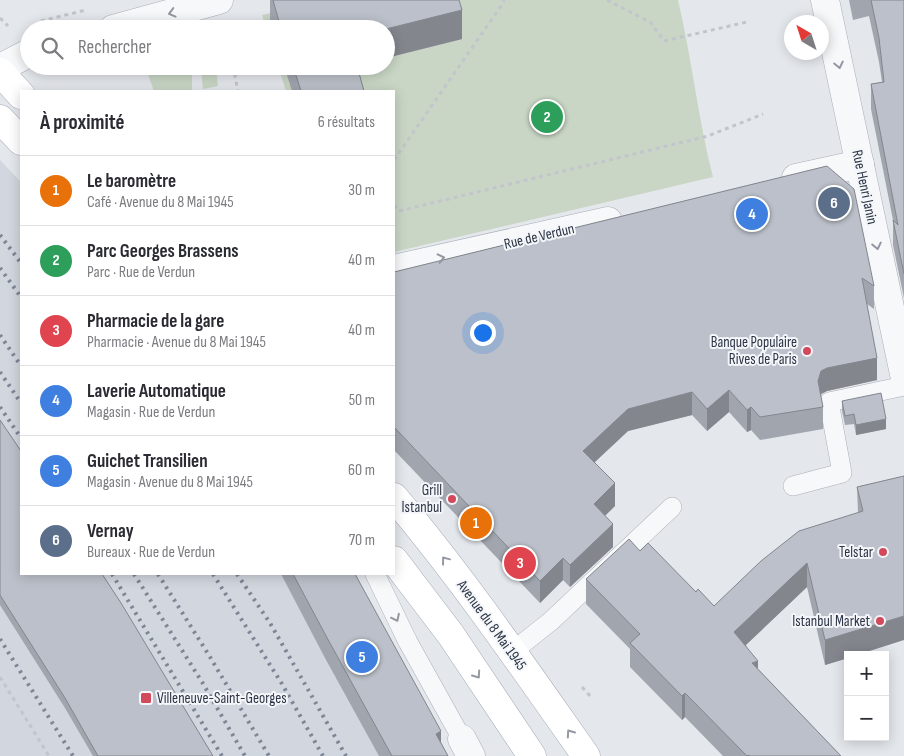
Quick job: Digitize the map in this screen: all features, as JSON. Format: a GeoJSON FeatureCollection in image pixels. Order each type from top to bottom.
{"type":"FeatureCollection","features":[{"type":"Feature","properties":{"kind":"main road"},"geometry":{"type":"LineString","coordinates":[[0,72],[20,94]]}},
{"type":"Feature","properties":{"kind":"main road"},"geometry":{"type":"LineString","coordinates":[[0,119],[20,141]]}},
{"type":"Feature","properties":{"kind":"main road","name":"Avenue du 8 Mai 1945"},"geometry":{"type":"LineString","coordinates":[[395,498],[439,553],[586,756]]}},
{"type":"Feature","properties":{"kind":"main road"},"geometry":{"type":"LineString","coordinates":[[395,561],[451,635],[532,756]]}},
{"type":"Feature","properties":{"kind":"street"},"geometry":{"type":"LineString","coordinates":[[145,20],[219,0]]}},
{"type":"Feature","properties":{"kind":"street","name":"Rue Henri Janin"},"geometry":{"type":"LineString","coordinates":[[825,0],[904,374]]}},
{"type":"Feature","properties":{"kind":"street"},"geometry":{"type":"LineString","coordinates":[[0,68],[20,58]]}},
{"type":"Feature","properties":{"kind":"street"},"geometry":{"type":"LineString","coordinates":[[769,184],[860,164]]}},
{"type":"Feature","properties":{"kind":"street","name":"Rue de Verdun"},"geometry":{"type":"LineString","coordinates":[[395,269],[635,215]]}},
{"type":"Feature","properties":{"kind":"lane"},"geometry":{"type":"LineString","coordinates":[[793,486],[842,473],[829,402],[904,386]]}},
{"type":"Feature","properties":{"kind":"lane"},"geometry":{"type":"LineString","coordinates":[[512,652],[551,621],[672,507]]}},
{"type":"Feature","properties":{"kind":"lane"},"geometry":{"type":"LineString","coordinates":[[375,575],[408,642],[467,747]]}},
{"type":"Feature","properties":{"kind":"path"},"geometry":{"type":"LineString","coordinates":[[395,159],[504,0]]}},
{"type":"Feature","properties":{"kind":"path"},"geometry":{"type":"LineString","coordinates":[[607,0],[650,22],[664,41],[747,22]]}},
{"type":"Feature","properties":{"kind":"path"},"geometry":{"type":"LineString","coordinates":[[48,20],[89,10]]}},
{"type":"Feature","properties":{"kind":"path"},"geometry":{"type":"LineString","coordinates":[[235,75],[238,90]]}},
{"type":"Feature","properties":{"kind":"path"},"geometry":{"type":"LineString","coordinates":[[395,206],[398,211],[699,138],[763,114]]}},
{"type":"Feature","properties":{"kind":"path"},"geometry":{"type":"LineString","coordinates":[[0,676],[49,756]]}},
{"type":"Feature","properties":{"kind":"shaded area"},"geometry":{"type":"Polygon","coordinates":[[[0,160],[20,181],[20,575],[343,575],[439,756],[0,756],[0,160]]]}},
{"type":"Feature","properties":{"kind":"green space"},"geometry":{"type":"Polygon","coordinates":[[[332,0],[678,0],[713,177],[395,252],[395,90],[286,90],[281,75],[395,75],[395,20],[263,20],[262,15],[332,0]]]}},
{"type":"Feature","properties":{"kind":"green space"},"geometry":{"type":"Polygon","coordinates":[[[148,75],[192,75],[192,90],[154,90],[148,75]]]}},
{"type":"Feature","properties":{"kind":"green space"},"geometry":{"type":"Polygon","coordinates":[[[202,75],[217,75],[218,86],[203,89],[202,75]]]}},
{"type":"Feature","properties":{"kind":"building"},"geometry":{"type":"Polygon","coordinates":[[[273,0],[459,0],[462,10],[395,27],[395,20],[279,20],[273,0]]]}},
{"type":"Feature","properties":{"kind":"building"},"geometry":{"type":"Polygon","coordinates":[[[871,0],[904,0],[904,274],[893,220],[898,225],[871,84],[884,82],[879,38],[871,0]]]}},
{"type":"Feature","properties":{"kind":"building"},"geometry":{"type":"Polygon","coordinates":[[[296,75],[360,75],[364,90],[301,90],[296,75]]]}},
{"type":"Feature","properties":{"kind":"building"},"geometry":{"type":"Polygon","coordinates":[[[827,166],[854,189],[874,286],[862,278],[877,358],[827,368],[821,371],[818,381],[823,407],[760,417],[751,407],[747,410],[729,390],[707,409],[692,392],[628,409],[583,451],[615,483],[594,504],[613,524],[570,565],[563,558],[540,581],[395,428],[395,272],[827,166]]]}},
{"type":"Feature","properties":{"kind":"building"},"geometry":{"type":"Polygon","coordinates":[[[881,393],[886,419],[856,425],[854,414],[845,416],[842,401],[881,393]]]}},
{"type":"Feature","properties":{"kind":"building"},"geometry":{"type":"Polygon","coordinates":[[[0,420],[20,450],[20,575],[103,575],[213,756],[98,756],[65,698],[0,595],[0,420]]]}},
{"type":"Feature","properties":{"kind":"building"},"geometry":{"type":"Polygon","coordinates":[[[904,476],[904,616],[825,640],[807,563],[734,632],[758,661],[752,663],[841,756],[747,756],[685,693],[682,696],[630,643],[640,634],[586,579],[629,539],[640,551],[648,543],[696,592],[698,589],[714,606],[761,561],[799,531],[863,511],[857,487],[904,476]]]}},
{"type":"Feature","properties":{"kind":"building"},"geometry":{"type":"Polygon","coordinates":[[[294,575],[356,575],[441,731],[436,734],[448,756],[392,756],[294,575]]]}},
{"type":"Feature","properties":{"kind":"railway"},"geometry":{"type":"LineString","coordinates":[[0,235],[20,262]]}},
{"type":"Feature","properties":{"kind":"railway"},"geometry":{"type":"LineString","coordinates":[[0,268],[20,296]]}},
{"type":"Feature","properties":{"kind":"railway"},"geometry":{"type":"LineString","coordinates":[[0,335],[20,365]]}},
{"type":"Feature","properties":{"kind":"railway"},"geometry":{"type":"LineString","coordinates":[[0,372],[20,402]]}},
{"type":"Feature","properties":{"kind":"railway"},"geometry":{"type":"LineString","coordinates":[[0,407],[20,437]]}},
{"type":"Feature","properties":{"kind":"railway"},"geometry":{"type":"LineString","coordinates":[[113,575],[222,756]]}},
{"type":"Feature","properties":{"kind":"railway"},"geometry":{"type":"LineString","coordinates":[[135,575],[202,682],[245,756]]}},
{"type":"Feature","properties":{"kind":"railway"},"geometry":{"type":"LineString","coordinates":[[159,575],[269,756]]}},
{"type":"Feature","properties":{"kind":"railway"},"geometry":{"type":"LineString","coordinates":[[214,575],[282,684],[323,756]]}},
{"type":"Feature","properties":{"kind":"railway"},"geometry":{"type":"LineString","coordinates":[[238,575],[270,623],[346,756]]}},
{"type":"Feature","properties":{"kind":"railway"},"geometry":{"type":"LineString","coordinates":[[0,639],[73,756]]}},
{"type":"Feature","properties":{"kind":"place","name":"Parc Georges Brassens"},"geometry":{"type":"Point","coordinates":[547,117]}},
{"type":"Feature","properties":{"kind":"place","name":"Vernay"},"geometry":{"type":"Point","coordinates":[834,203]}},
{"type":"Feature","properties":{"kind":"place","name":"Laverie Automatique"},"geometry":{"type":"Point","coordinates":[752,214]}},
{"type":"Feature","properties":{"kind":"place","name":"Banque Populaire Rives de Paris"},"geometry":{"type":"Point","coordinates":[807,351]}},
{"type":"Feature","properties":{"kind":"place","name":"Grill Istanbul"},"geometry":{"type":"Point","coordinates":[452,499]}},
{"type":"Feature","properties":{"kind":"place","name":"Le baromètre"},"geometry":{"type":"Point","coordinates":[476,523]}},
{"type":"Feature","properties":{"kind":"place","name":"Telstar"},"geometry":{"type":"Point","coordinates":[883,552]}},
{"type":"Feature","properties":{"kind":"place","name":"Pharmacie de la gare"},"geometry":{"type":"Point","coordinates":[520,563]}},
{"type":"Feature","properties":{"kind":"place","name":"Istanbul Market"},"geometry":{"type":"Point","coordinates":[880,621]}},
{"type":"Feature","properties":{"kind":"place","name":"Guichet Transilien"},"geometry":{"type":"Point","coordinates":[362,657]}},
{"type":"Feature","properties":{"kind":"place","name":"Villeneuve-Saint-Georges"},"geometry":{"type":"Point","coordinates":[146,698]}}]}
